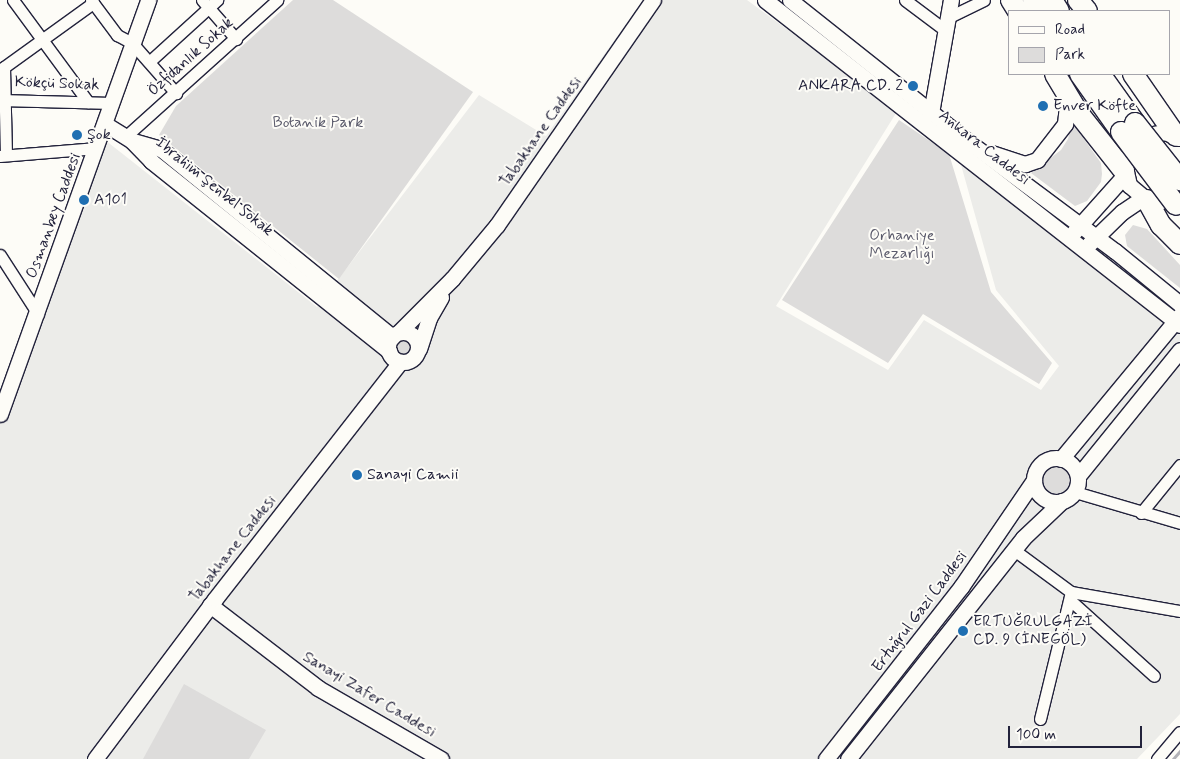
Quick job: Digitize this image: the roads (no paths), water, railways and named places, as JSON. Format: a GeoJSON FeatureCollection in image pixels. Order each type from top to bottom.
{"type":"FeatureCollection","features":[{"type":"Feature","properties":{"kind":"highway"},"geometry":{"type":"LineString","coordinates":[[1081,75],[1128,128],[1180,180]]}},
{"type":"Feature","properties":{"kind":"highway"},"geometry":{"type":"LineString","coordinates":[[1101,75],[1128,128],[1179,203]]}},
{"type":"Feature","properties":{"kind":"highway"},"geometry":{"type":"LineString","coordinates":[[1134,75],[1179,137]]}},
{"type":"Feature","properties":{"kind":"highway"},"geometry":{"type":"LineString","coordinates":[[1057,77],[1079,114],[1124,173]]}},
{"type":"Feature","properties":{"kind":"highway"},"geometry":{"type":"LineString","coordinates":[[1145,199],[1161,225],[1180,244]]}},
{"type":"Feature","properties":{"kind":"main road","name":"Osmanbey Caddesi"},"geometry":{"type":"LineString","coordinates":[[1,407],[38,314],[148,0]]}},
{"type":"Feature","properties":{"kind":"main road","name":"Tabakhane Caddesi"},"geometry":{"type":"LineString","coordinates":[[452,278],[497,225],[653,0]]}},
{"type":"Feature","properties":{"kind":"main road","name":"Ankara Caddesi"},"geometry":{"type":"LineString","coordinates":[[765,0],[1178,320]]}},
{"type":"Feature","properties":{"kind":"main road","name":"Ankara Caddesi"},"geometry":{"type":"LineString","coordinates":[[790,0],[970,144],[1096,236],[1180,304]]}},
{"type":"Feature","properties":{"kind":"main road"},"geometry":{"type":"LineString","coordinates":[[931,113],[951,0]]}},
{"type":"Feature","properties":{"kind":"main road"},"geometry":{"type":"LineString","coordinates":[[1001,0],[1008,10]]}},
{"type":"Feature","properties":{"kind":"main road"},"geometry":{"type":"LineString","coordinates":[[970,144],[1025,164],[1037,160],[1065,124],[1067,104],[1057,77]]}},
{"type":"Feature","properties":{"kind":"main road","name":"İbrahim Şenbel Sokak"},"geometry":{"type":"LineString","coordinates":[[105,124],[129,139],[161,149],[256,236],[395,345],[415,336],[419,350]]}},
{"type":"Feature","properties":{"kind":"main road"},"geometry":{"type":"LineString","coordinates":[[1179,137],[1165,132],[1142,136],[1127,152],[1124,173],[1129,185],[1145,199],[1179,203]]}},
{"type":"Feature","properties":{"kind":"main road"},"geometry":{"type":"LineString","coordinates":[[1070,237],[1124,173]]}},
{"type":"Feature","properties":{"kind":"main road"},"geometry":{"type":"LineString","coordinates":[[1085,249],[1122,212],[1145,199]]}},
{"type":"Feature","properties":{"kind":"main road"},"geometry":{"type":"LineString","coordinates":[[452,278],[429,318],[419,350],[414,358],[395,345],[452,278]]}},
{"type":"Feature","properties":{"kind":"main road"},"geometry":{"type":"LineString","coordinates":[[1062,501],[1043,497],[1034,480],[1042,463],[1061,459],[1178,320]]}},
{"type":"Feature","properties":{"kind":"main road","name":"Tabakhane Caddesi"},"geometry":{"type":"LineString","coordinates":[[95,759],[210,604],[395,345]]}},
{"type":"Feature","properties":{"kind":"main road"},"geometry":{"type":"LineString","coordinates":[[848,759],[1014,550],[1062,501],[1075,492],[1078,476],[1180,350]]}},
{"type":"Feature","properties":{"kind":"main road"},"geometry":{"type":"LineString","coordinates":[[1061,459],[1072,465],[1078,476]]}},
{"type":"Feature","properties":{"kind":"main road","name":"Ertuğrul Gazi Caddesi"},"geometry":{"type":"LineString","coordinates":[[826,759],[961,587],[1034,480]]}},
{"type":"Feature","properties":{"kind":"main road","name":"Sanayi Zafer Caddesi"},"geometry":{"type":"LineString","coordinates":[[210,604],[318,688],[441,759]]}},
{"type":"Feature","properties":{"kind":"street"},"geometry":{"type":"LineString","coordinates":[[13,0],[88,102]]}},
{"type":"Feature","properties":{"kind":"street","name":"Özfidanlık Sokak"},"geometry":{"type":"LineString","coordinates":[[129,139],[277,0]]}},
{"type":"Feature","properties":{"kind":"street"},"geometry":{"type":"LineString","coordinates":[[905,0],[946,24],[984,0]]}},
{"type":"Feature","properties":{"kind":"street"},"geometry":{"type":"LineString","coordinates":[[97,148],[3,156],[2,69],[92,2],[117,35],[132,43],[150,61],[176,93]]}},
{"type":"Feature","properties":{"kind":"street"},"geometry":{"type":"LineString","coordinates":[[150,61],[209,3],[236,39]]}},
{"type":"Feature","properties":{"kind":"street","name":"Kökçü Sokak"},"geometry":{"type":"LineString","coordinates":[[2,99],[112,102]]}},
{"type":"Feature","properties":{"kind":"street"},"geometry":{"type":"LineString","coordinates":[[0,255],[38,314]]}},
{"type":"Feature","properties":{"kind":"street"},"geometry":{"type":"LineString","coordinates":[[1141,513],[1180,465]]}},
{"type":"Feature","properties":{"kind":"street"},"geometry":{"type":"LineString","coordinates":[[1075,492],[1180,523]]}},
{"type":"Feature","properties":{"kind":"street"},"geometry":{"type":"LineString","coordinates":[[1014,550],[1070,596],[1154,676]]}},
{"type":"Feature","properties":{"kind":"street"},"geometry":{"type":"LineString","coordinates":[[1070,596],[1180,612]]}},
{"type":"Feature","properties":{"kind":"street"},"geometry":{"type":"LineString","coordinates":[[1040,719],[1070,596]]}},
{"type":"Feature","properties":{"kind":"street"},"geometry":{"type":"LineString","coordinates":[[1157,759],[1180,732]]}},
{"type":"Feature","properties":{"kind":"waterway"},"geometry":{"type":"LineString","coordinates":[[1173,759],[1180,751]]}},
{"type":"Feature","properties":{"kind":"place","name":"ANKARA CD. 2"},"geometry":{"type":"Point","coordinates":[913,86]}},
{"type":"Feature","properties":{"kind":"place","name":"Enver Köfte"},"geometry":{"type":"Point","coordinates":[1043,106]}},
{"type":"Feature","properties":{"kind":"place","name":"Şok"},"geometry":{"type":"Point","coordinates":[77,135]}},
{"type":"Feature","properties":{"kind":"place","name":"A101"},"geometry":{"type":"Point","coordinates":[84,200]}},
{"type":"Feature","properties":{"kind":"place","name":"Sanayi Camii"},"geometry":{"type":"Point","coordinates":[357,475]}},
{"type":"Feature","properties":{"kind":"place","name":"ERTUĞRULGAZİ CD. 9 (İNEGÖL)"},"geometry":{"type":"Point","coordinates":[963,631]}},
{"type":"Feature","properties":{"kind":"park label","name":"Botanik Park"},"geometry":{"type":"Point","coordinates":[318,123]}},
{"type":"Feature","properties":{"kind":"park label","name":"Orhaniye Mezarlığı"},"geometry":{"type":"Point","coordinates":[902,245]}}]}
